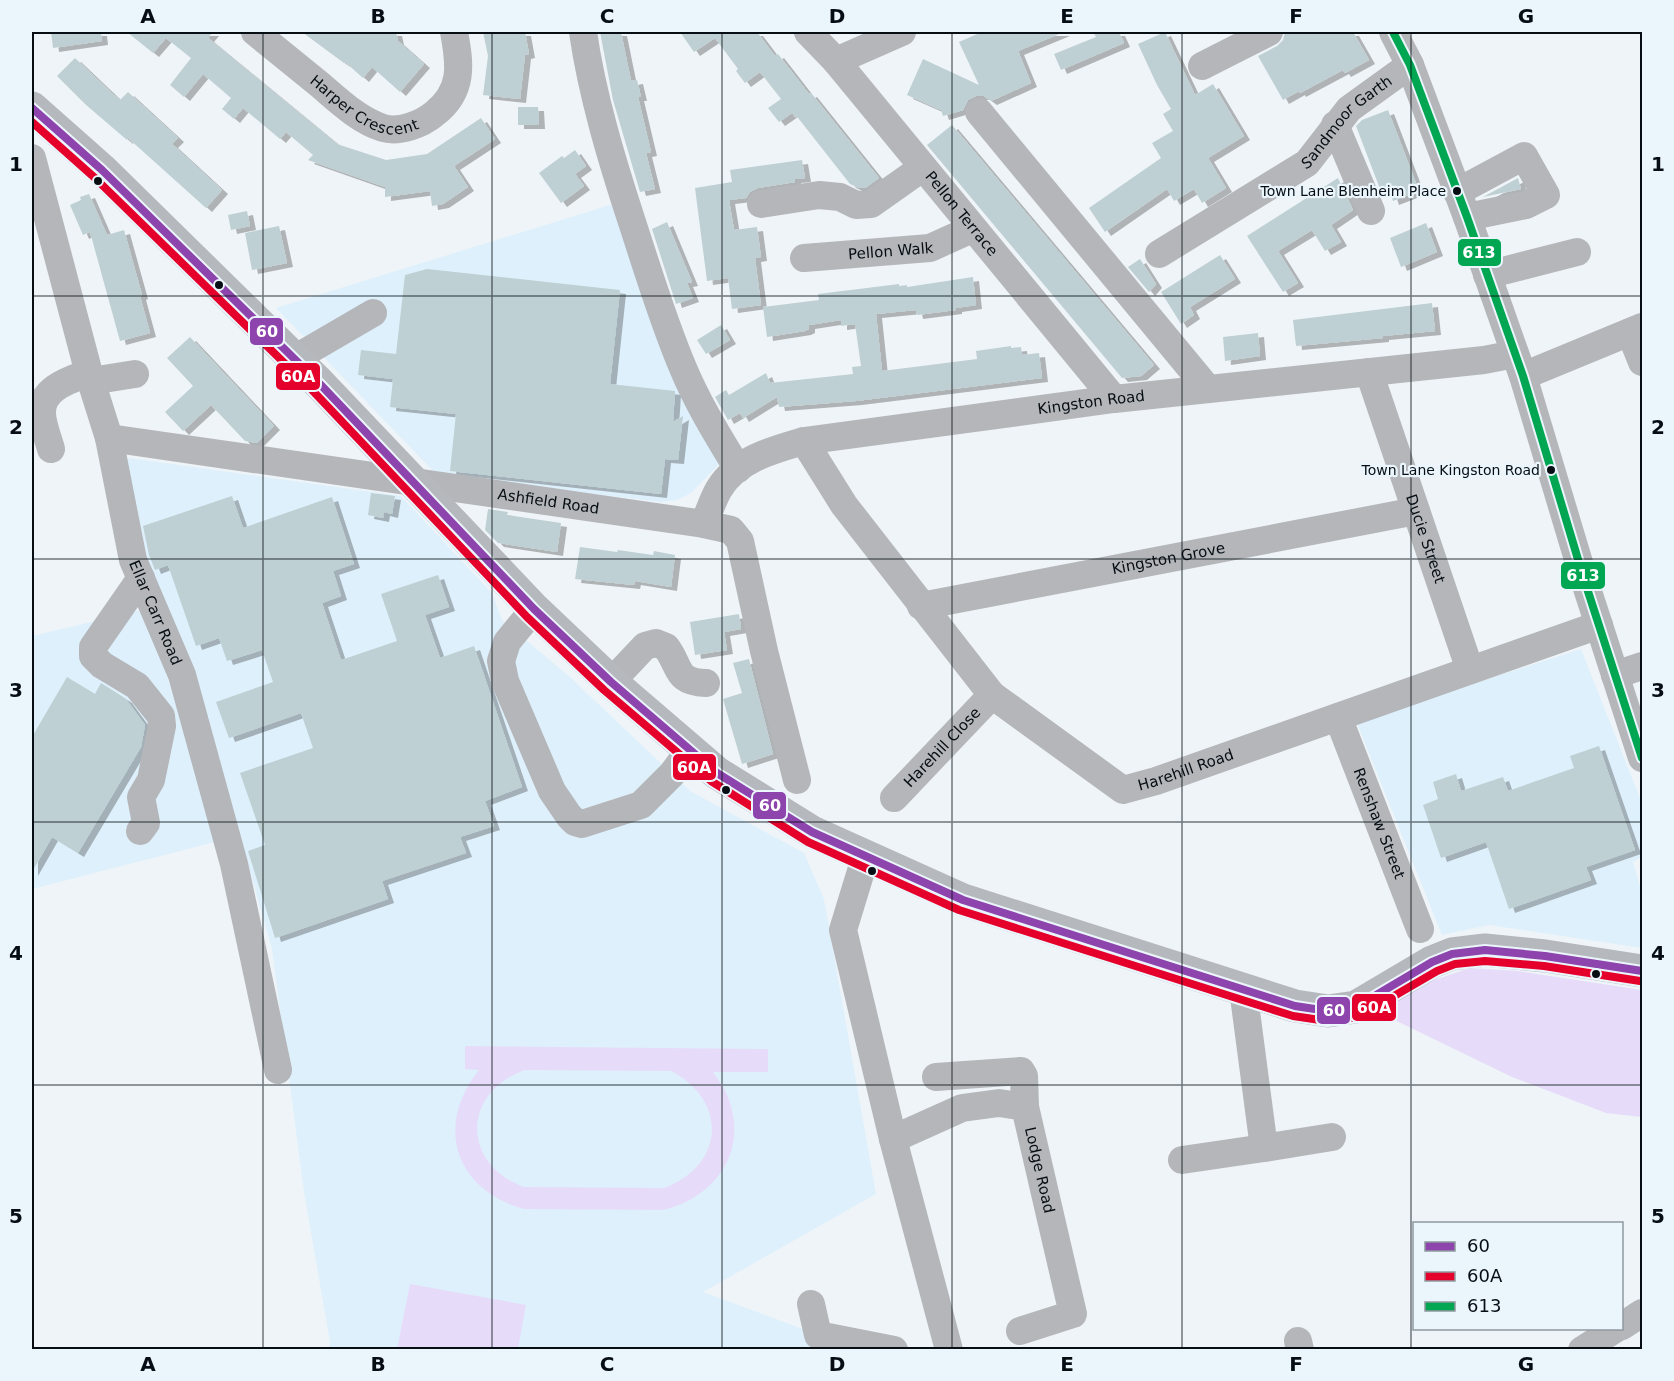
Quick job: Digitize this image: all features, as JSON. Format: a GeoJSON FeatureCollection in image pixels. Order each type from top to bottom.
{"type":"FeatureCollection","features":[{"type":"Feature","properties":{"kind":"main road"},"geometry":{"type":"LineString","coordinates":[[33,115],[102,170],[294,358],[416,482],[534,609],[611,682],[717,773],[792,821],[865,858],[963,900],[1295,1006],[1328,1011],[1356,1007],[1432,962],[1452,954],[1485,950],[1545,956],[1642,971]]}},
{"type":"Feature","properties":{"kind":"street","name":"Harper Crescent"},"geometry":{"type":"LineString","coordinates":[[255,32],[353,112],[384,129],[404,128],[427,120],[443,108],[456,87],[459,62],[453,32]]}},
{"type":"Feature","properties":{"kind":"street"},"geometry":{"type":"LineString","coordinates":[[583,32],[617,174],[662,310],[699,404],[738,469]]}},
{"type":"Feature","properties":{"kind":"street","name":"Pellon Terrace"},"geometry":{"type":"LineString","coordinates":[[808,32],[836,61],[972,230],[1114,399]]}},
{"type":"Feature","properties":{"kind":"street"},"geometry":{"type":"LineString","coordinates":[[836,61],[902,32]]}},
{"type":"Feature","properties":{"kind":"street"},"geometry":{"type":"LineString","coordinates":[[1202,66],[1269,32]]}},
{"type":"Feature","properties":{"kind":"street"},"geometry":{"type":"LineString","coordinates":[[1393,32],[1410,65],[1519,365],[1642,758]]}},
{"type":"Feature","properties":{"kind":"street","name":"Sandmoor Garth"},"geometry":{"type":"LineString","coordinates":[[1159,254],[1307,163],[1323,144],[1335,124],[1349,109],[1410,65]]}},
{"type":"Feature","properties":{"kind":"street"},"geometry":{"type":"LineString","coordinates":[[979,112],[1208,389]]}},
{"type":"Feature","properties":{"kind":"street"},"geometry":{"type":"LineString","coordinates":[[1335,124],[1371,211]]}},
{"type":"Feature","properties":{"kind":"street","name":"Ellar Carr Road"},"geometry":{"type":"LineString","coordinates":[[32,158],[90,377],[109,438],[133,560],[182,675],[234,864],[278,1070]]}},
{"type":"Feature","properties":{"kind":"street"},"geometry":{"type":"LineString","coordinates":[[761,204],[819,195],[840,197],[856,204],[871,204],[922,168]]}},
{"type":"Feature","properties":{"kind":"street","name":"Pellon Walk"},"geometry":{"type":"LineString","coordinates":[[804,258],[930,248],[972,230]]}},
{"type":"Feature","properties":{"kind":"street"},"geometry":{"type":"LineString","coordinates":[[1487,275],[1577,252]]}},
{"type":"Feature","properties":{"kind":"street"},"geometry":{"type":"LineString","coordinates":[[294,358],[373,313]]}},
{"type":"Feature","properties":{"kind":"street"},"geometry":{"type":"LineString","coordinates":[[1636,330],[1642,362]]}},
{"type":"Feature","properties":{"kind":"street","name":"Kingston Road"},"geometry":{"type":"LineString","coordinates":[[704,524],[719,488],[747,461],[775,449],[804,441],[1114,399],[1208,389],[1484,360],[1519,365],[1636,330]]}},
{"type":"Feature","properties":{"kind":"street","name":"Ducie Street"},"geometry":{"type":"LineString","coordinates":[[1369,372],[1470,670]]}},
{"type":"Feature","properties":{"kind":"street"},"geometry":{"type":"LineString","coordinates":[[51,449],[42,412],[44,401],[52,389],[90,377],[135,374]]}},
{"type":"Feature","properties":{"kind":"street","name":"Ashfield Road"},"geometry":{"type":"LineString","coordinates":[[109,438],[704,524],[731,530],[740,541],[764,651],[797,780]]}},
{"type":"Feature","properties":{"kind":"street","name":"Harehill Road"},"geometry":{"type":"LineString","coordinates":[[804,441],[844,505],[992,695],[1123,790],[1156,781],[1599,625]]}},
{"type":"Feature","properties":{"kind":"street","name":"Kingston Grove"},"geometry":{"type":"LineString","coordinates":[[921,606],[1416,511]]}},
{"type":"Feature","properties":{"kind":"street"},"geometry":{"type":"LineString","coordinates":[[140,831],[146,823],[141,797],[150,780],[162,726],[161,716],[136,686],[102,665],[93,656],[93,647],[141,578]]}},
{"type":"Feature","properties":{"kind":"street"},"geometry":{"type":"LineString","coordinates":[[534,609],[507,642],[501,661],[505,681],[552,791],[568,816],[582,824],[641,805],[672,774],[690,750]]}},
{"type":"Feature","properties":{"kind":"street"},"geometry":{"type":"LineString","coordinates":[[611,682],[645,646],[656,643],[670,651],[675,667],[681,674],[697,682],[706,683]]}},
{"type":"Feature","properties":{"kind":"street"},"geometry":{"type":"LineString","coordinates":[[1615,675],[1642,666]]}},
{"type":"Feature","properties":{"kind":"street","name":"Harehill Close"},"geometry":{"type":"LineString","coordinates":[[894,798],[992,695]]}},
{"type":"Feature","properties":{"kind":"street","name":"Renshaw Street"},"geometry":{"type":"LineString","coordinates":[[1338,717],[1420,929]]}},
{"type":"Feature","properties":{"kind":"street"},"geometry":{"type":"LineString","coordinates":[[865,858],[843,930],[893,1139],[949,1350]]}},
{"type":"Feature","properties":{"kind":"street"},"geometry":{"type":"LineString","coordinates":[[1243,989],[1264,1148]]}},
{"type":"Feature","properties":{"kind":"street"},"geometry":{"type":"LineString","coordinates":[[936,1077],[1021,1071],[1024,1076],[1025,1107]]}},
{"type":"Feature","properties":{"kind":"street","name":"Lodge Road"},"geometry":{"type":"LineString","coordinates":[[893,1139],[963,1108],[999,1103],[1025,1107],[1073,1314],[1020,1331]]}},
{"type":"Feature","properties":{"kind":"street"},"geometry":{"type":"LineString","coordinates":[[1182,1160],[1332,1137]]}},
{"type":"Feature","properties":{"kind":"street"},"geometry":{"type":"LineString","coordinates":[[811,1304],[818,1335],[894,1350]]}},
{"type":"Feature","properties":{"kind":"street"},"geometry":{"type":"LineString","coordinates":[[1623,1325],[1642,1313]]}},
{"type":"Feature","properties":{"kind":"street"},"geometry":{"type":"LineString","coordinates":[[1582,1350],[1615,1330]]}},
{"type":"Feature","properties":{"kind":"shaded area"},"geometry":{"type":"Polygon","coordinates":[[[613,204],[723,460],[691,493],[677,500],[661,502],[438,476],[276,308],[613,204]]]}},
{"type":"Feature","properties":{"kind":"shaded area"},"geometry":{"type":"Polygon","coordinates":[[[122,457],[401,496],[492,593],[502,620],[570,677],[690,791],[804,853],[824,899],[876,1194],[703,1292],[846,1345],[845,1349],[329,1349],[330,1342],[304,1192],[272,949],[226,786],[150,571],[122,457]]]}},
{"type":"Feature","properties":{"kind":"shaded area"},"geometry":{"type":"Polygon","coordinates":[[[146,609],[219,841],[32,889],[32,636],[146,609]]]}},
{"type":"Feature","properties":{"kind":"shaded area"},"geometry":{"type":"Polygon","coordinates":[[[1581,649],[1642,803],[1642,857],[1633,862],[1642,893],[1642,948],[1489,925],[1442,935],[1356,721],[1581,649]]]}},
{"type":"Feature","properties":{"kind":"shaded area"},"geometry":{"type":"Polygon","coordinates":[[[1470,968],[1518,971],[1642,990],[1642,1117],[1606,1113],[1512,1077],[1378,1012],[1425,983],[1470,968]]]}},
{"type":"Feature","properties":{"kind":"shaded area"},"geometry":{"type":"Polygon","coordinates":[[[465,1046],[768,1049],[768,1072],[713,1072],[728,1096],[734,1119],[734,1138],[730,1155],[711,1184],[698,1195],[663,1210],[524,1209],[500,1200],[482,1187],[468,1171],[459,1153],[455,1134],[457,1113],[465,1091],[479,1070],[465,1069],[465,1046]],[[525,1070],[504,1080],[489,1094],[480,1111],[477,1128],[480,1146],[489,1162],[503,1176],[524,1187],[664,1188],[684,1178],[699,1165],[708,1149],[712,1132],[710,1115],[703,1099],[690,1084],[671,1071],[525,1070]]]}},
{"type":"Feature","properties":{"kind":"shaded area"},"geometry":{"type":"Polygon","coordinates":[[[410,1284],[526,1305],[518,1349],[397,1349],[410,1284]]]}},
{"type":"Feature","properties":{"kind":"building"},"geometry":{"type":"Polygon","coordinates":[[[51,32],[101,32],[102,41],[53,48],[51,32]]]}},
{"type":"Feature","properties":{"kind":"building"},"geometry":{"type":"Polygon","coordinates":[[[127,32],[213,32],[208,38],[337,144],[386,160],[427,154],[481,118],[495,139],[454,166],[468,187],[443,204],[432,206],[430,191],[385,197],[385,187],[308,160],[313,155],[286,132],[280,139],[243,108],[234,119],[222,109],[231,98],[203,74],[184,97],[170,85],[191,58],[166,38],[153,53],[127,32]]]}},
{"type":"Feature","properties":{"kind":"building"},"geometry":{"type":"Polygon","coordinates":[[[302,32],[396,32],[398,41],[424,64],[400,92],[372,67],[363,78],[345,62],[302,32]]]}},
{"type":"Feature","properties":{"kind":"building"},"geometry":{"type":"Polygon","coordinates":[[[483,32],[525,32],[529,54],[525,55],[520,99],[483,95],[488,56],[483,32]]]}},
{"type":"Feature","properties":{"kind":"building"},"geometry":{"type":"Polygon","coordinates":[[[600,32],[621,32],[631,81],[637,80],[641,97],[638,97],[651,152],[646,153],[655,189],[640,192],[613,100],[600,32]]]}},
{"type":"Feature","properties":{"kind":"building"},"geometry":{"type":"Polygon","coordinates":[[[680,32],[757,32],[775,56],[778,54],[809,94],[811,93],[879,178],[865,188],[850,184],[795,114],[796,118],[792,113],[779,122],[768,108],[781,99],[760,72],[745,83],[736,71],[738,69],[715,38],[694,52],[680,32]]]}},
{"type":"Feature","properties":{"kind":"building"},"geometry":{"type":"Polygon","coordinates":[[[982,32],[1064,32],[1018,51],[1031,83],[991,101],[984,96],[976,96],[968,100],[963,110],[943,116],[941,110],[907,95],[923,59],[979,85],[959,42],[982,32]]]}},
{"type":"Feature","properties":{"kind":"building"},"geometry":{"type":"Polygon","coordinates":[[[1093,32],[1119,32],[1124,43],[1061,70],[1054,54],[1096,37],[1093,32]]]}},
{"type":"Feature","properties":{"kind":"building"},"geometry":{"type":"Polygon","coordinates":[[[1165,32],[1195,95],[1213,84],[1244,136],[1208,158],[1226,188],[1202,203],[1194,189],[1174,201],[1167,189],[1105,232],[1089,208],[1161,158],[1152,143],[1173,131],[1163,114],[1171,109],[1138,44],[1165,32]]]}},
{"type":"Feature","properties":{"kind":"building"},"geometry":{"type":"Polygon","coordinates":[[[1285,32],[1353,32],[1369,60],[1345,73],[1343,70],[1283,100],[1258,56],[1277,46],[1283,40],[1285,32]]]}},
{"type":"Feature","properties":{"kind":"building"},"geometry":{"type":"Polygon","coordinates":[[[75,58],[120,100],[128,92],[178,138],[172,144],[222,190],[206,208],[128,138],[127,140],[85,104],[57,76],[75,58]]]}},
{"type":"Feature","properties":{"kind":"building"},"geometry":{"type":"Polygon","coordinates":[[[518,107],[538,107],[539,125],[518,125],[518,107]]]}},
{"type":"Feature","properties":{"kind":"building"},"geometry":{"type":"Polygon","coordinates":[[[1388,110],[1419,191],[1393,201],[1388,186],[1380,189],[1356,126],[1362,120],[1388,110]]]}},
{"type":"Feature","properties":{"kind":"building"},"geometry":{"type":"Polygon","coordinates":[[[952,125],[1154,365],[1141,376],[1122,378],[927,145],[952,125]]]}},
{"type":"Feature","properties":{"kind":"building"},"geometry":{"type":"Polygon","coordinates":[[[575,150],[586,166],[575,174],[584,186],[561,203],[539,173],[562,156],[564,158],[575,150]]]}},
{"type":"Feature","properties":{"kind":"building"},"geometry":{"type":"Polygon","coordinates":[[[802,160],[805,178],[795,179],[795,182],[758,188],[750,192],[746,198],[729,200],[734,230],[757,227],[761,257],[755,258],[761,305],[732,309],[728,278],[707,281],[695,188],[732,182],[730,170],[802,160]]]}},
{"type":"Feature","properties":{"kind":"building"},"geometry":{"type":"Polygon","coordinates":[[[1338,178],[1353,210],[1331,225],[1341,242],[1325,251],[1312,230],[1278,251],[1298,283],[1283,292],[1247,236],[1338,178]]]}},
{"type":"Feature","properties":{"kind":"building"},"geometry":{"type":"Polygon","coordinates":[[[1518,178],[1521,189],[1483,197],[1518,178]]]}},
{"type":"Feature","properties":{"kind":"building"},"geometry":{"type":"Polygon","coordinates":[[[89,194],[107,235],[124,230],[150,333],[120,341],[90,232],[83,235],[70,205],[81,200],[80,197],[89,194]]]}},
{"type":"Feature","properties":{"kind":"building"},"geometry":{"type":"Polygon","coordinates":[[[247,211],[250,226],[231,230],[228,215],[247,211]]]}},
{"type":"Feature","properties":{"kind":"building"},"geometry":{"type":"Polygon","coordinates":[[[667,222],[692,282],[687,283],[693,298],[676,304],[652,229],[667,222]]]}},
{"type":"Feature","properties":{"kind":"building"},"geometry":{"type":"Polygon","coordinates":[[[1426,223],[1437,252],[1401,267],[1390,238],[1426,223]]]}},
{"type":"Feature","properties":{"kind":"building"},"geometry":{"type":"Polygon","coordinates":[[[279,226],[287,263],[252,270],[245,233],[279,226]]]}},
{"type":"Feature","properties":{"kind":"building"},"geometry":{"type":"Polygon","coordinates":[[[1220,255],[1235,279],[1190,307],[1194,315],[1181,324],[1161,292],[1220,255]]]}},
{"type":"Feature","properties":{"kind":"building"},"geometry":{"type":"Polygon","coordinates":[[[1140,259],[1156,284],[1149,292],[1128,267],[1140,259]]]}},
{"type":"Feature","properties":{"kind":"building"},"geometry":{"type":"Polygon","coordinates":[[[427,269],[620,290],[610,384],[675,391],[673,422],[683,416],[678,460],[665,459],[661,494],[450,471],[456,414],[390,407],[393,379],[358,375],[361,350],[396,354],[405,275],[427,269]]]}},
{"type":"Feature","properties":{"kind":"building"},"geometry":{"type":"Polygon","coordinates":[[[973,277],[976,305],[917,315],[916,310],[876,314],[882,371],[977,359],[976,351],[1011,346],[1011,348],[1021,347],[1022,355],[1039,353],[1042,378],[856,401],[779,407],[777,397],[743,418],[740,413],[728,420],[715,397],[726,390],[729,395],[766,373],[770,383],[853,374],[852,367],[861,366],[855,324],[841,326],[841,320],[809,325],[809,329],[805,331],[767,337],[763,307],[819,300],[818,294],[899,284],[899,286],[907,285],[907,287],[973,277]]]}},
{"type":"Feature","properties":{"kind":"building"},"geometry":{"type":"Polygon","coordinates":[[[1432,303],[1435,331],[1296,346],[1293,320],[1432,303]]]}},
{"type":"Feature","properties":{"kind":"building"},"geometry":{"type":"Polygon","coordinates":[[[721,325],[730,340],[706,354],[697,340],[721,325]]]}},
{"type":"Feature","properties":{"kind":"building"},"geometry":{"type":"Polygon","coordinates":[[[1258,333],[1260,356],[1225,361],[1223,337],[1258,333]]]}},
{"type":"Feature","properties":{"kind":"building"},"geometry":{"type":"Polygon","coordinates":[[[190,337],[274,426],[257,443],[245,441],[211,405],[183,431],[165,412],[193,386],[167,358],[190,337]]]}},
{"type":"Feature","properties":{"kind":"building"},"geometry":{"type":"Polygon","coordinates":[[[371,493],[395,496],[392,514],[384,512],[383,518],[368,515],[371,493]]]}},
{"type":"Feature","properties":{"kind":"building"},"geometry":{"type":"Polygon","coordinates":[[[232,496],[243,528],[332,497],[354,564],[333,571],[341,596],[322,603],[341,660],[397,641],[381,594],[438,575],[449,607],[425,615],[440,658],[474,646],[522,787],[485,801],[494,826],[460,837],[466,853],[382,881],[388,899],[275,938],[248,851],[265,845],[240,773],[313,748],[301,713],[229,738],[216,702],[273,682],[262,650],[227,661],[219,638],[196,646],[168,565],[155,570],[149,555],[143,526],[232,496]]]}},
{"type":"Feature","properties":{"kind":"building"},"geometry":{"type":"Polygon","coordinates":[[[488,509],[508,512],[507,515],[561,523],[557,552],[498,543],[485,530],[488,509]]]}},
{"type":"Feature","properties":{"kind":"building"},"geometry":{"type":"Polygon","coordinates":[[[580,547],[653,555],[654,551],[675,555],[671,587],[635,581],[634,585],[575,579],[580,547]]]}},
{"type":"Feature","properties":{"kind":"building"},"geometry":{"type":"Polygon","coordinates":[[[739,614],[741,629],[724,632],[727,650],[695,655],[690,622],[739,614]]]}},
{"type":"Feature","properties":{"kind":"building"},"geometry":{"type":"Polygon","coordinates":[[[749,659],[773,754],[742,764],[723,699],[742,693],[733,663],[749,659]]]}},
{"type":"Feature","properties":{"kind":"building"},"geometry":{"type":"Polygon","coordinates":[[[67,677],[95,694],[101,683],[126,699],[145,725],[141,747],[78,853],[52,837],[32,872],[32,737],[67,677]]]}},
{"type":"Feature","properties":{"kind":"building"},"geometry":{"type":"Polygon","coordinates":[[[1599,746],[1635,850],[1586,867],[1591,880],[1509,909],[1486,842],[1441,858],[1423,805],[1438,799],[1433,782],[1456,774],[1461,791],[1503,777],[1508,791],[1574,768],[1570,756],[1599,746]]]}},
{"type":"Feature","properties":{"kind":"transit line","name":"613"},"geometry":{"type":"LineString","coordinates":[[1393,32],[1410,65],[1523,376],[1583,576],[1642,758]]}},
{"type":"Feature","properties":{"kind":"transit line","name":"60"},"geometry":{"type":"LineString","coordinates":[[32,108],[102,170],[319,383],[534,609],[611,682],[717,773],[812,832],[963,900],[1295,1006],[1328,1011],[1356,1007],[1432,962],[1452,954],[1485,950],[1545,956],[1642,971]]}},
{"type":"Feature","properties":{"kind":"transit line","name":"60A"},"geometry":{"type":"LineString","coordinates":[[32,122],[95,178],[312,390],[527,617],[604,690],[711,781],[808,842],[959,910],[1293,1016],[1327,1021],[1358,1017],[1437,971],[1455,964],[1485,961],[1544,966],[1640,981]]}},
{"type":"Feature","properties":{"kind":"place","name":"Town Lane Blenheim Place"},"geometry":{"type":"Point","coordinates":[1457,191]}},
{"type":"Feature","properties":{"kind":"place","name":"Town Lane Kingston Road"},"geometry":{"type":"Point","coordinates":[1551,470]}}]}
